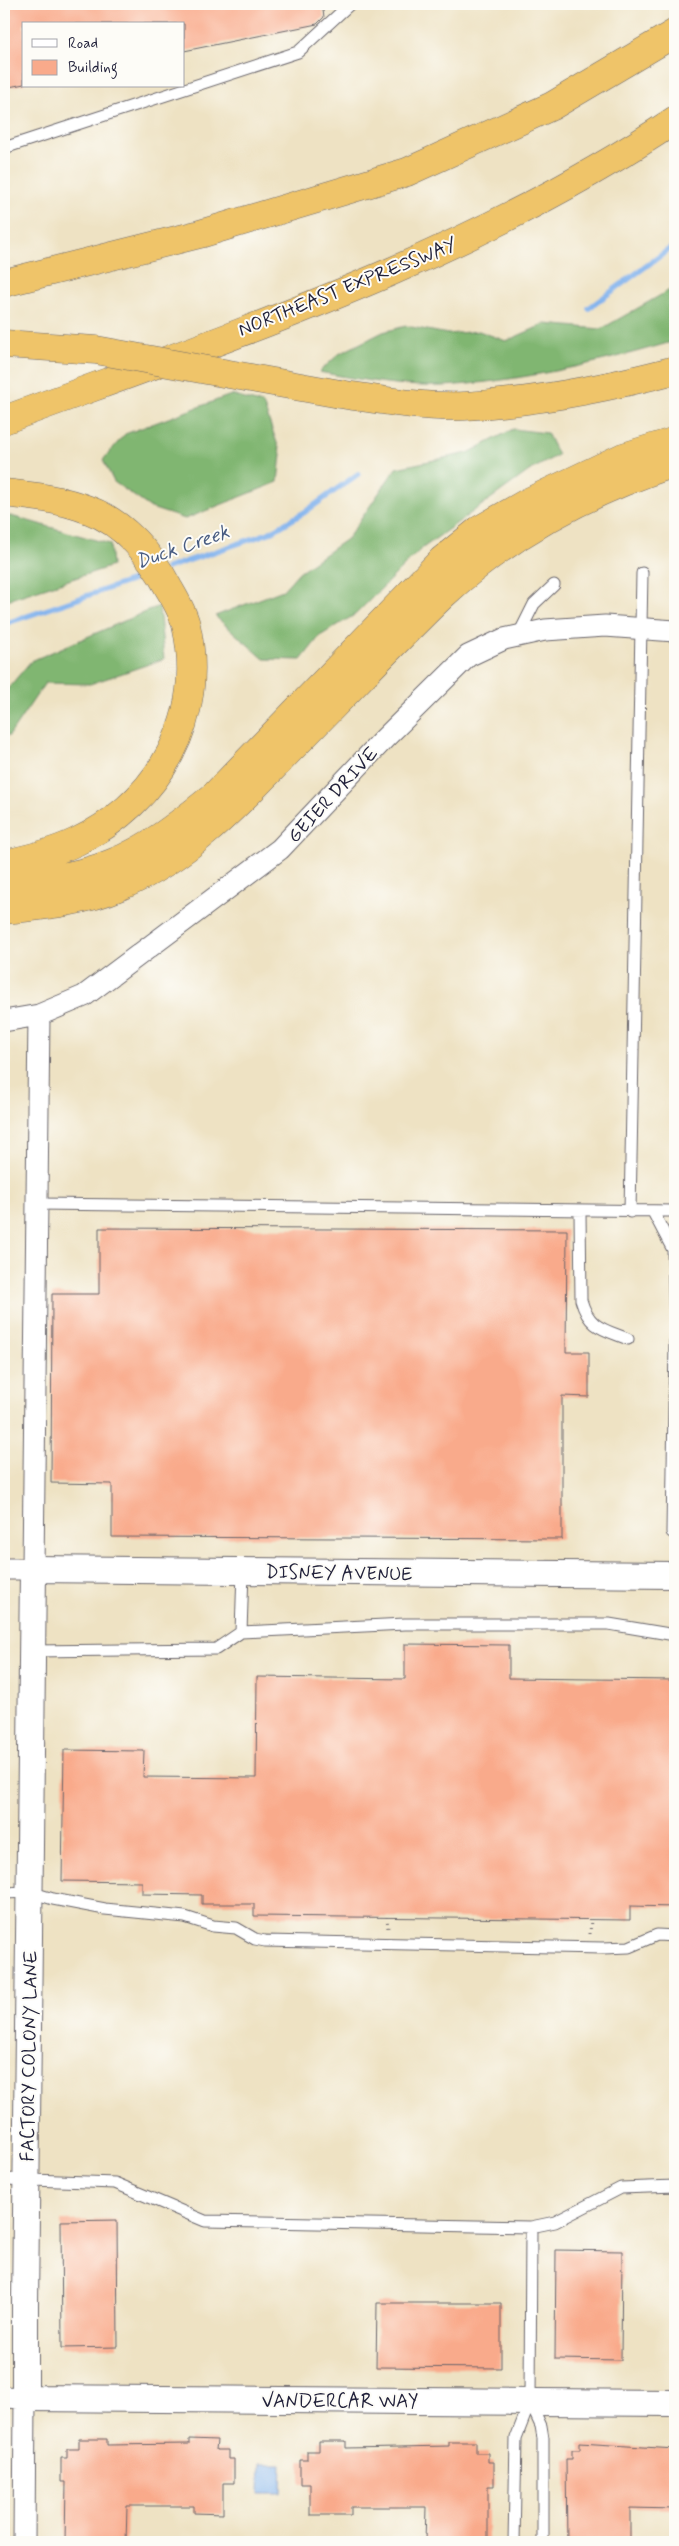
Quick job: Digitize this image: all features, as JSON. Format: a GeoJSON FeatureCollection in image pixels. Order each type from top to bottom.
{"type":"FeatureCollection","features":[{"type":"Feature","properties":{"kind":"highway"},"geometry":{"type":"LineString","coordinates":[[4,283],[200,234],[407,172],[552,106],[675,33]]}},
{"type":"Feature","properties":{"kind":"highway","name":"NORTHEAST EXPRESSWAY"},"geometry":{"type":"LineString","coordinates":[[4,420],[339,293],[502,221],[638,145],[675,120]]}},
{"type":"Feature","properties":{"kind":"highway"},"geometry":{"type":"LineString","coordinates":[[4,344],[96,350],[340,394],[395,402],[464,406],[527,400],[624,383],[675,370]]}},
{"type":"Feature","properties":{"kind":"highway"},"geometry":{"type":"LineString","coordinates":[[527,400],[675,358]]}},
{"type":"Feature","properties":{"kind":"highway"},"geometry":{"type":"LineString","coordinates":[[4,884],[45,881],[112,863],[145,846],[177,825],[214,796],[442,560],[479,530],[528,502],[592,458],[675,424]]}},
{"type":"Feature","properties":{"kind":"highway"},"geometry":{"type":"LineString","coordinates":[[528,502],[623,458],[675,440]]}},
{"type":"Feature","properties":{"kind":"highway"},"geometry":{"type":"LineString","coordinates":[[4,910],[81,899],[121,886],[180,853],[248,794],[444,594],[487,559],[528,529],[560,512],[633,477],[675,463]]}},
{"type":"Feature","properties":{"kind":"highway"},"geometry":{"type":"LineString","coordinates":[[4,493],[46,498],[91,510],[133,538],[146,552],[173,596],[186,623],[191,657],[190,692],[183,727],[167,762],[142,795],[118,817],[76,842],[31,858],[4,864]]}},
{"type":"Feature","properties":{"kind":"street","name":"GEIER DRIVE"},"geometry":{"type":"LineString","coordinates":[[4,1021],[39,1015],[84,996],[280,849],[412,710],[468,656],[504,639],[545,630],[605,626],[675,631]]}},
{"type":"Feature","properties":{"kind":"street"},"geometry":{"type":"LineString","coordinates":[[34,1569],[39,1015]]}},
{"type":"Feature","properties":{"kind":"street","name":"DISNEY AVENUE"},"geometry":{"type":"LineString","coordinates":[[4,1569],[675,1574]]}},
{"type":"Feature","properties":{"kind":"street","name":"FACTORY COLONY LANE"},"geometry":{"type":"LineString","coordinates":[[24,2542],[14,2398],[16,2179],[30,1892],[34,1569]]}},
{"type":"Feature","properties":{"kind":"street","name":"VANDERCAR WAY"},"geometry":{"type":"LineString","coordinates":[[14,2398],[675,2403]]}},
{"type":"Feature","properties":{"kind":"lane"},"geometry":{"type":"LineString","coordinates":[[4,148],[298,52],[350,4]]}},
{"type":"Feature","properties":{"kind":"lane"},"geometry":{"type":"LineString","coordinates":[[630,1212],[642,574]]}},
{"type":"Feature","properties":{"kind":"lane"},"geometry":{"type":"LineString","coordinates":[[518,636],[534,604],[554,586]]}},
{"type":"Feature","properties":{"kind":"lane"},"geometry":{"type":"LineString","coordinates":[[38,1204],[580,1212],[675,1211]]}},
{"type":"Feature","properties":{"kind":"lane"},"geometry":{"type":"LineString","coordinates":[[580,1212],[581,1300],[585,1314],[593,1324],[628,1340]]}},
{"type":"Feature","properties":{"kind":"lane"},"geometry":{"type":"LineString","coordinates":[[652,1212],[673,1250],[675,1330]]}},
{"type":"Feature","properties":{"kind":"lane"},"geometry":{"type":"LineString","coordinates":[[675,1341],[672,1532],[675,1532]]}},
{"type":"Feature","properties":{"kind":"lane"},"geometry":{"type":"LineString","coordinates":[[241,1632],[243,1571]]}},
{"type":"Feature","properties":{"kind":"lane"},"geometry":{"type":"LineString","coordinates":[[32,1650],[216,1650],[241,1632],[405,1624],[609,1624],[675,1634]]}},
{"type":"Feature","properties":{"kind":"lane"},"geometry":{"type":"LineString","coordinates":[[4,1893],[30,1892],[53,1900],[105,1909],[159,1916],[185,1917],[213,1926],[236,1928],[265,1941],[603,1948],[629,1947],[657,1935],[675,1936]]}},
{"type":"Feature","properties":{"kind":"lane"},"geometry":{"type":"LineString","coordinates":[[16,2179],[115,2183],[205,2222],[531,2227],[555,2222],[621,2188],[675,2186]]}},
{"type":"Feature","properties":{"kind":"lane"},"geometry":{"type":"LineString","coordinates":[[514,2542],[516,2438],[530,2402],[531,2227]]}},
{"type":"Feature","properties":{"kind":"lane"},"geometry":{"type":"LineString","coordinates":[[530,2402],[541,2426],[543,2438],[542,2542]]}},
{"type":"Feature","properties":{"kind":"path"},"geometry":{"type":"LineString","coordinates":[[388,1917],[388,1932]]}},
{"type":"Feature","properties":{"kind":"path"},"geometry":{"type":"LineString","coordinates":[[590,1935],[591,1919]]}},
{"type":"Feature","properties":{"kind":"green space"},"geometry":{"type":"Polygon","coordinates":[[[675,287],[675,341],[590,364],[502,380],[444,386],[398,384],[319,372],[339,354],[383,332],[406,326],[448,334],[479,331],[506,341],[545,324],[601,329],[675,287]]]}},
{"type":"Feature","properties":{"kind":"green space"},"geometry":{"type":"Polygon","coordinates":[[[231,395],[263,404],[281,454],[278,482],[185,519],[151,508],[114,482],[103,460],[125,434],[231,395]]]}},
{"type":"Feature","properties":{"kind":"green space"},"geometry":{"type":"Polygon","coordinates":[[[513,429],[547,433],[558,455],[529,471],[420,550],[356,614],[320,636],[301,660],[264,659],[215,616],[283,590],[299,572],[348,538],[396,468],[468,453],[513,429]]]}},
{"type":"Feature","properties":{"kind":"green space"},"geometry":{"type":"Polygon","coordinates":[[[11,516],[110,544],[112,566],[4,601],[4,517],[11,516]]]}},
{"type":"Feature","properties":{"kind":"green space"},"geometry":{"type":"Polygon","coordinates":[[[159,606],[164,659],[90,684],[45,683],[9,736],[4,734],[4,693],[31,661],[159,606]]]}},
{"type":"Feature","properties":{"kind":"water"},"geometry":{"type":"Polygon","coordinates":[[[260,2464],[282,2464],[281,2493],[259,2493],[260,2464]]]}},
{"type":"Feature","properties":{"kind":"building"},"geometry":{"type":"Polygon","coordinates":[[[4,4],[322,4],[324,17],[317,24],[185,51],[185,22],[22,22],[22,84],[4,88],[4,4]]]}},
{"type":"Feature","properties":{"kind":"building"},"geometry":{"type":"Polygon","coordinates":[[[99,1228],[567,1230],[566,1352],[589,1352],[589,1397],[562,1396],[562,1539],[112,1537],[112,1484],[51,1483],[52,1294],[99,1294],[99,1228]]]}},
{"type":"Feature","properties":{"kind":"building"},"geometry":{"type":"Polygon","coordinates":[[[405,1644],[509,1645],[509,1678],[675,1680],[675,1907],[630,1906],[630,1920],[254,1916],[254,1904],[202,1904],[202,1895],[142,1894],[142,1882],[62,1881],[64,1750],[144,1751],[143,1777],[256,1778],[257,1677],[405,1679],[405,1644]]]}},
{"type":"Feature","properties":{"kind":"building"},"geometry":{"type":"Polygon","coordinates":[[[117,2220],[118,2347],[62,2348],[61,2221],[117,2220]]]}},
{"type":"Feature","properties":{"kind":"building"},"geometry":{"type":"Polygon","coordinates":[[[556,2250],[622,2251],[621,2360],[555,2359],[556,2250]]]}},
{"type":"Feature","properties":{"kind":"building"},"geometry":{"type":"Polygon","coordinates":[[[377,2303],[501,2303],[501,2368],[376,2367],[377,2303]]]}},
{"type":"Feature","properties":{"kind":"building"},"geometry":{"type":"Polygon","coordinates":[[[79,2439],[107,2439],[107,2445],[189,2444],[189,2439],[217,2440],[216,2450],[228,2450],[228,2459],[234,2459],[234,2483],[223,2483],[223,2514],[194,2513],[194,2506],[127,2506],[126,2542],[65,2542],[66,2482],[61,2482],[61,2458],[67,2458],[67,2449],[79,2449],[79,2439]]]}},
{"type":"Feature","properties":{"kind":"building"},"geometry":{"type":"Polygon","coordinates":[[[319,2441],[346,2441],[346,2448],[449,2446],[449,2442],[476,2442],[476,2453],[488,2453],[488,2462],[494,2462],[494,2486],[488,2486],[488,2542],[425,2542],[426,2507],[351,2507],[351,2515],[310,2515],[310,2484],[300,2484],[300,2460],[307,2460],[307,2451],[319,2451],[319,2441]]]}},
{"type":"Feature","properties":{"kind":"building"},"geometry":{"type":"Polygon","coordinates":[[[580,2443],[675,2449],[675,2509],[630,2508],[630,2542],[567,2542],[566,2459],[572,2459],[572,2450],[580,2450],[580,2443]]]}},
{"type":"Feature","properties":{"kind":"waterway","name":"Duck Creek"},"geometry":{"type":"LineString","coordinates":[[589,308],[675,245]]}},
{"type":"Feature","properties":{"kind":"waterway","name":"Duck Creek"},"geometry":{"type":"LineString","coordinates":[[167,568],[269,533],[305,512],[358,474]]}},
{"type":"Feature","properties":{"kind":"waterway","name":"Duck Creek"},"geometry":{"type":"LineString","coordinates":[[4,624],[151,574]]}}]}
